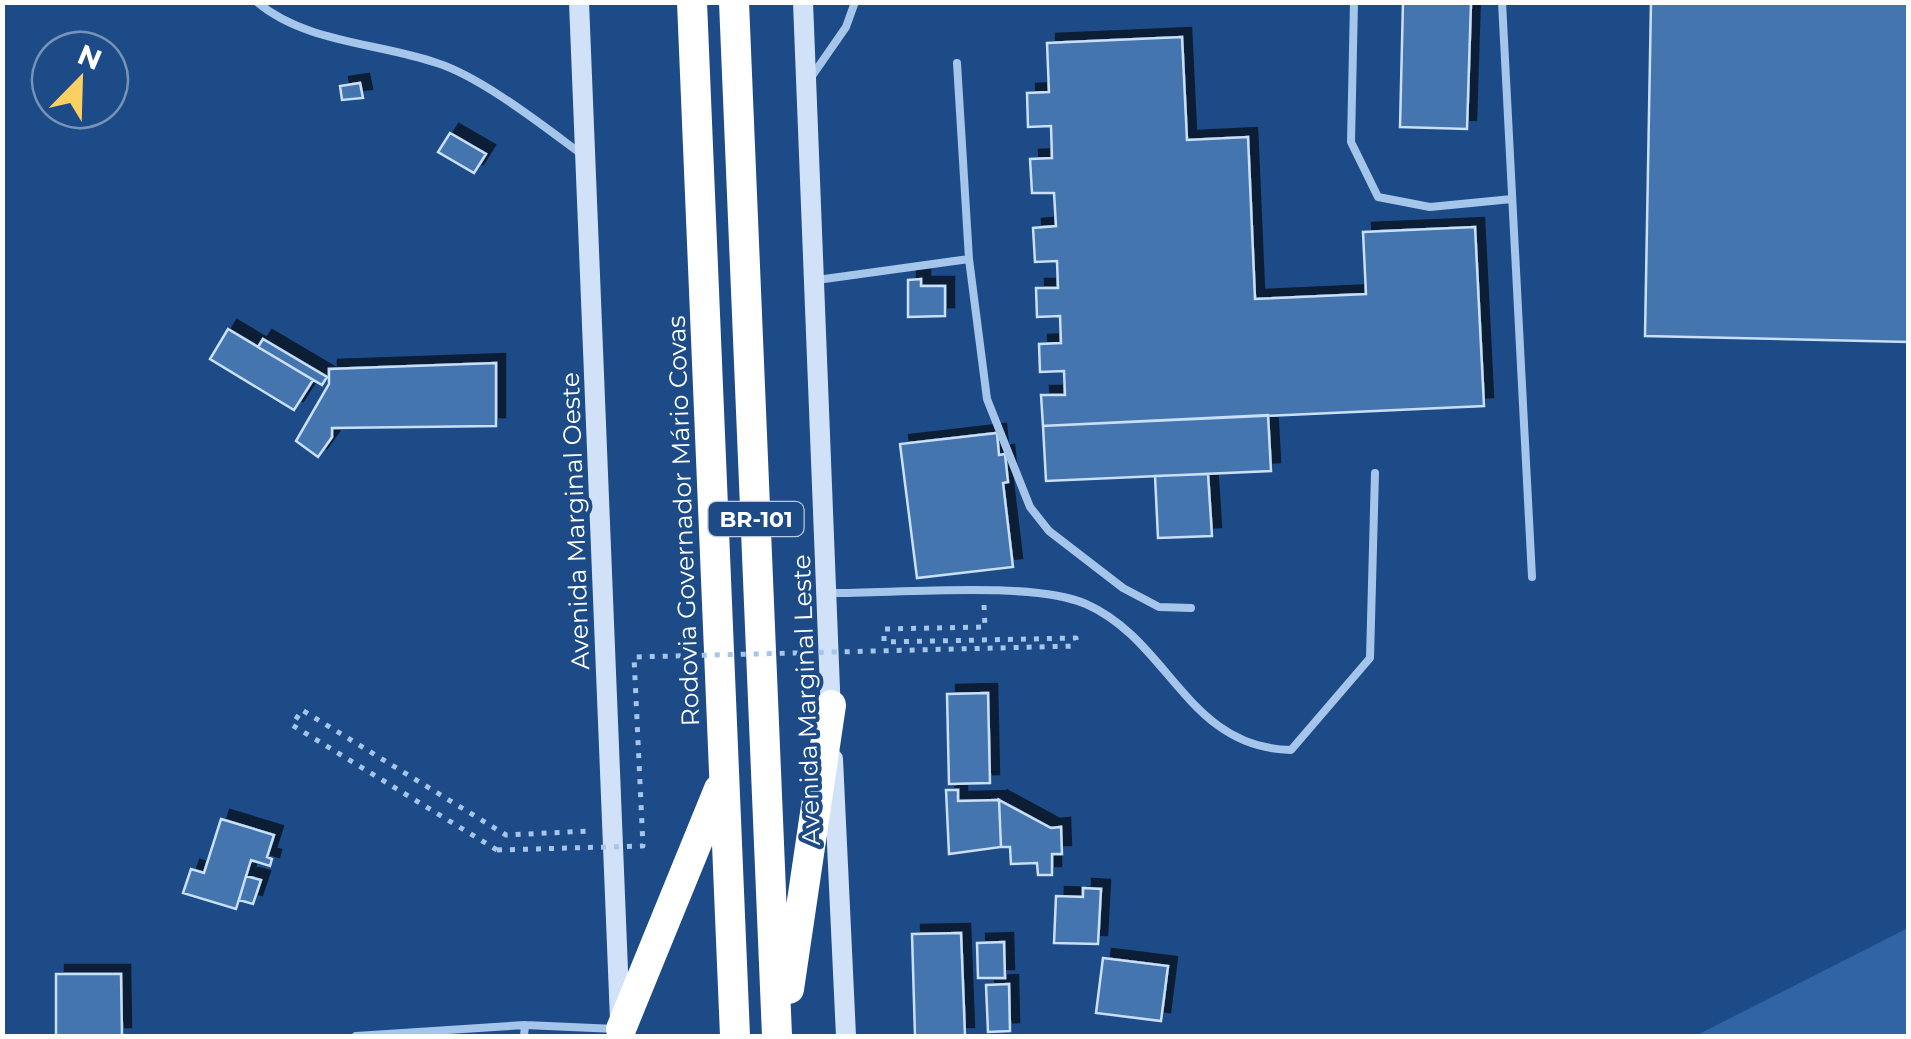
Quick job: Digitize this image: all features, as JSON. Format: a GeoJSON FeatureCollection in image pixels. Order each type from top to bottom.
{"type":"FeatureCollection","features":[{"type":"Feature","properties":{"kind":"highway","name":"Rodovia Governador Mário Covas"},"geometry":{"type":"LineString","coordinates":[[692,2],[735,1036]]}},
{"type":"Feature","properties":{"kind":"highway","name":"BR-101"},"geometry":{"type":"LineString","coordinates":[[734,2],[780,1036]]}},
{"type":"Feature","properties":{"kind":"highway"},"geometry":{"type":"LineString","coordinates":[[780,1036],[831,705]]}},
{"type":"Feature","properties":{"kind":"highway"},"geometry":{"type":"LineString","coordinates":[[621,1033],[724,776]]}},
{"type":"Feature","properties":{"kind":"main road","name":"Avenida Marginal Oeste"},"geometry":{"type":"LineString","coordinates":[[578,2],[621,1033]]}},
{"type":"Feature","properties":{"kind":"main road","name":"Avenida Marginal Leste"},"geometry":{"type":"LineString","coordinates":[[803,2],[846,1036]]}},
{"type":"Feature","properties":{"kind":"lane"},"geometry":{"type":"LineString","coordinates":[[257,2],[312,31],[441,64],[534,118],[585,157]]}},
{"type":"Feature","properties":{"kind":"lane"},"geometry":{"type":"LineString","coordinates":[[806,84],[846,28],[855,2]]}},
{"type":"Feature","properties":{"kind":"lane"},"geometry":{"type":"LineString","coordinates":[[1354,2],[1351,142],[1378,197],[1430,206],[1512,199]]}},
{"type":"Feature","properties":{"kind":"lane"},"geometry":{"type":"LineString","coordinates":[[1502,2],[1532,577]]}},
{"type":"Feature","properties":{"kind":"lane"},"geometry":{"type":"LineString","coordinates":[[957,63],[969,259],[988,399],[1030,507],[1049,531],[1123,588],[1159,607],[1191,608]]}},
{"type":"Feature","properties":{"kind":"lane"},"geometry":{"type":"LineString","coordinates":[[812,280],[969,259]]}},
{"type":"Feature","properties":{"kind":"lane"},"geometry":{"type":"LineString","coordinates":[[826,594],[1020,591],[1085,604],[1132,636],[1207,720],[1260,749],[1292,750],[1370,658],[1375,473]]}},
{"type":"Feature","properties":{"kind":"lane"},"geometry":{"type":"LineString","coordinates":[[356,1036],[524,1026],[621,1033]]}},
{"type":"Feature","properties":{"kind":"lane"},"geometry":{"type":"LineString","coordinates":[[524,1026],[524,1036]]}},
{"type":"Feature","properties":{"kind":"path"},"geometry":{"type":"LineString","coordinates":[[613,830],[506,835],[302,710],[292,725],[497,850],[643,846],[634,657],[1076,646],[1076,638],[884,642],[884,629],[985,627],[983,592]]}},
{"type":"Feature","properties":{"kind":"shaded area"},"geometry":{"type":"Polygon","coordinates":[[[1908,928],[1908,1036],[1695,1036],[1908,928]]]}},
{"type":"Feature","properties":{"kind":"building"},"geometry":{"type":"Polygon","coordinates":[[[1403,2],[1471,2],[1467,129],[1400,127],[1403,2]]]}},
{"type":"Feature","properties":{"kind":"building"},"geometry":{"type":"Polygon","coordinates":[[[1651,2],[1908,2],[1908,342],[1645,336],[1651,2]]]}},
{"type":"Feature","properties":{"kind":"building"},"geometry":{"type":"Polygon","coordinates":[[[1182,37],[1187,140],[1248,137],[1255,299],[1366,294],[1363,232],[1475,227],[1484,406],[1043,426],[1041,395],[1065,395],[1064,371],[1040,372],[1039,344],[1061,343],[1060,316],[1037,317],[1036,288],[1058,288],[1057,261],[1035,262],[1033,228],[1056,226],[1054,193],[1032,193],[1030,159],[1052,158],[1051,126],[1028,127],[1027,93],[1049,92],[1047,43],[1182,37]]]}},
{"type":"Feature","properties":{"kind":"building"},"geometry":{"type":"Polygon","coordinates":[[[360,83],[363,98],[342,100],[340,86],[360,83]]]}},
{"type":"Feature","properties":{"kind":"building"},"geometry":{"type":"Polygon","coordinates":[[[450,133],[486,154],[474,173],[438,152],[450,133]]]}},
{"type":"Feature","properties":{"kind":"building"},"geometry":{"type":"Polygon","coordinates":[[[921,279],[921,286],[945,286],[945,316],[908,317],[908,280],[921,279]]]}},
{"type":"Feature","properties":{"kind":"building"},"geometry":{"type":"Polygon","coordinates":[[[228,329],[313,380],[294,410],[210,359],[228,329]]]}},
{"type":"Feature","properties":{"kind":"building"},"geometry":{"type":"Polygon","coordinates":[[[263,339],[327,377],[322,385],[258,347],[263,339]]]}},
{"type":"Feature","properties":{"kind":"building"},"geometry":{"type":"Polygon","coordinates":[[[496,363],[496,426],[332,428],[332,437],[318,457],[296,441],[329,384],[329,369],[496,363]]]}},
{"type":"Feature","properties":{"kind":"building"},"geometry":{"type":"Polygon","coordinates":[[[1268,415],[1271,471],[1046,481],[1043,426],[1268,415]]]}},
{"type":"Feature","properties":{"kind":"building"},"geometry":{"type":"Polygon","coordinates":[[[997,433],[999,455],[1005,454],[1008,482],[1003,483],[1013,567],[917,578],[900,444],[997,433]]]}},
{"type":"Feature","properties":{"kind":"building"},"geometry":{"type":"Polygon","coordinates":[[[1208,474],[1212,536],[1158,538],[1155,476],[1208,474]]]}},
{"type":"Feature","properties":{"kind":"building"},"geometry":{"type":"Polygon","coordinates":[[[988,693],[990,783],[949,784],[947,694],[988,693]]]}},
{"type":"Feature","properties":{"kind":"building"},"geometry":{"type":"Polygon","coordinates":[[[946,790],[958,790],[958,801],[999,800],[1001,847],[949,854],[946,790]]]}},
{"type":"Feature","properties":{"kind":"building"},"geometry":{"type":"Polygon","coordinates":[[[999,800],[1051,828],[1061,827],[1062,854],[1052,854],[1052,875],[1038,875],[1037,863],[1011,864],[1010,847],[1001,847],[999,800]]]}},
{"type":"Feature","properties":{"kind":"building"},"geometry":{"type":"Polygon","coordinates":[[[221,819],[274,835],[267,857],[272,859],[270,866],[251,860],[236,909],[183,893],[191,869],[204,873],[221,819]]]}},
{"type":"Feature","properties":{"kind":"building"},"geometry":{"type":"Polygon","coordinates":[[[246,876],[261,880],[253,904],[239,900],[246,876]]]}},
{"type":"Feature","properties":{"kind":"building"},"geometry":{"type":"Polygon","coordinates":[[[1083,888],[1101,889],[1098,944],[1054,943],[1056,896],[1083,897],[1083,888]]]}},
{"type":"Feature","properties":{"kind":"building"},"geometry":{"type":"Polygon","coordinates":[[[961,933],[965,1036],[915,1036],[912,934],[961,933]]]}},
{"type":"Feature","properties":{"kind":"building"},"geometry":{"type":"Polygon","coordinates":[[[1004,942],[1005,978],[978,978],[977,943],[1004,942]]]}},
{"type":"Feature","properties":{"kind":"building"},"geometry":{"type":"Polygon","coordinates":[[[1103,958],[1168,966],[1161,1021],[1096,1013],[1103,958]]]}},
{"type":"Feature","properties":{"kind":"building"},"geometry":{"type":"Polygon","coordinates":[[[56,974],[121,974],[122,1036],[56,1036],[56,974]]]}},
{"type":"Feature","properties":{"kind":"building"},"geometry":{"type":"Polygon","coordinates":[[[1009,984],[1010,1031],[988,1032],[986,985],[1009,984]]]}}]}
